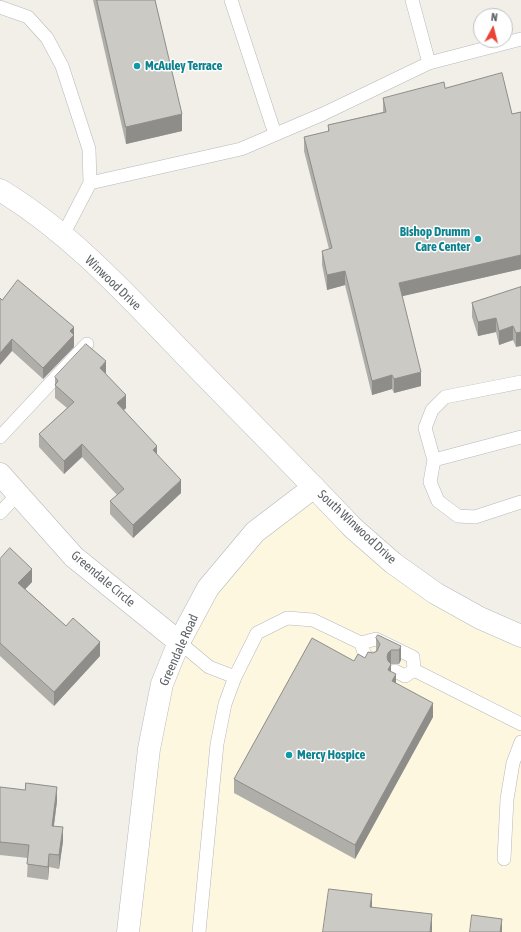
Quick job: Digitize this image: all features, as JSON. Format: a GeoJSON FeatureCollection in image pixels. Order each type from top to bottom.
{"type":"FeatureCollection","features":[{"type":"Feature","properties":{"kind":"street","name":"Winwood Drive"},"geometry":{"type":"LineString","coordinates":[[0,190],[17,200],[63,235],[115,283],[217,387]]}},
{"type":"Feature","properties":{"kind":"street","name":"South Winwood Drive"},"geometry":{"type":"LineString","coordinates":[[217,387],[353,528],[393,563],[435,593],[480,618],[521,636]]}},
{"type":"Feature","properties":{"kind":"street","name":"Greendale Circle"},"geometry":{"type":"LineString","coordinates":[[0,474],[74,557],[180,642]]}},
{"type":"Feature","properties":{"kind":"street","name":"Greendale Road"},"geometry":{"type":"LineString","coordinates":[[128,932],[150,749],[162,684],[180,642],[208,588],[255,532],[314,487]]}},
{"type":"Feature","properties":{"kind":"lane"},"geometry":{"type":"LineString","coordinates":[[231,0],[275,134]]}},
{"type":"Feature","properties":{"kind":"lane"},"geometry":{"type":"LineString","coordinates":[[412,0],[430,63]]}},
{"type":"Feature","properties":{"kind":"lane"},"geometry":{"type":"LineString","coordinates":[[0,7],[28,17],[47,38],[62,66],[89,149],[90,184],[63,235]]}},
{"type":"Feature","properties":{"kind":"lane"},"geometry":{"type":"LineString","coordinates":[[90,184],[241,149],[323,114],[430,63],[521,39]]}},
{"type":"Feature","properties":{"kind":"lane"},"geometry":{"type":"LineString","coordinates":[[0,437],[87,344]]}},
{"type":"Feature","properties":{"kind":"lane"},"geometry":{"type":"LineString","coordinates":[[521,382],[445,398],[432,410],[425,428],[434,460],[430,482],[438,501],[458,516],[475,517],[521,502]]}},
{"type":"Feature","properties":{"kind":"lane"},"geometry":{"type":"LineString","coordinates":[[434,460],[521,437]]}},
{"type":"Feature","properties":{"kind":"lane"},"geometry":{"type":"LineString","coordinates":[[0,513],[18,493]]}},
{"type":"Feature","properties":{"kind":"lane"},"geometry":{"type":"LineString","coordinates":[[199,932],[217,744],[225,704],[235,677],[256,633],[287,618],[313,620],[360,643],[376,639],[401,651],[413,657],[414,670]]}},
{"type":"Feature","properties":{"kind":"lane"},"geometry":{"type":"LineString","coordinates":[[180,642],[209,667],[235,677]]}},
{"type":"Feature","properties":{"kind":"lane"},"geometry":{"type":"LineString","coordinates":[[360,643],[365,656],[372,659]]}},
{"type":"Feature","properties":{"kind":"lane"},"geometry":{"type":"LineString","coordinates":[[395,671],[405,676],[414,670]]}},
{"type":"Feature","properties":{"kind":"lane"},"geometry":{"type":"LineString","coordinates":[[414,670],[521,724]]}},
{"type":"Feature","properties":{"kind":"lane"},"geometry":{"type":"LineString","coordinates":[[504,859],[507,799],[513,763],[521,742]]}},
{"type":"Feature","properties":{"kind":"shaded area"},"geometry":{"type":"Polygon","coordinates":[[[314,487],[353,528],[521,636],[521,932],[128,932],[149,749],[208,588],[314,487]]]}},
{"type":"Feature","properties":{"kind":"building","name":"McAuley Terrace"},"geometry":{"type":"Polygon","coordinates":[[[97,0],[155,0],[182,114],[126,127],[97,0]]]}},
{"type":"Feature","properties":{"kind":"building","name":"Bishop Drumm Care Center"},"geometry":{"type":"Polygon","coordinates":[[[502,73],[512,114],[521,112],[521,255],[399,283],[421,372],[394,379],[392,375],[372,381],[345,271],[327,275],[322,251],[332,248],[304,137],[329,131],[328,125],[386,112],[383,98],[444,82],[445,88],[502,73]]]}},
{"type":"Feature","properties":{"kind":"building"},"geometry":{"type":"Polygon","coordinates":[[[18,280],[74,327],[70,331],[74,335],[43,368],[12,339],[0,353],[0,298],[2,300],[18,280]]]}},
{"type":"Feature","properties":{"kind":"building"},"geometry":{"type":"Polygon","coordinates":[[[521,287],[521,332],[516,333],[513,326],[499,331],[496,318],[478,322],[472,303],[521,287]]]}},
{"type":"Feature","properties":{"kind":"building"},"geometry":{"type":"Polygon","coordinates":[[[86,344],[106,361],[100,368],[126,395],[117,403],[157,446],[153,450],[181,480],[133,525],[110,501],[124,489],[82,444],[64,461],[39,434],[74,402],[55,385],[58,381],[55,377],[86,344]]]}},
{"type":"Feature","properties":{"kind":"building"},"geometry":{"type":"Polygon","coordinates":[[[10,548],[32,569],[18,583],[66,626],[73,618],[100,642],[54,692],[0,643],[0,559],[10,548]]]}},
{"type":"Feature","properties":{"kind":"building","name":"Mercy Hospice"},"geometry":{"type":"Polygon","coordinates":[[[378,635],[401,646],[399,650],[391,650],[388,653],[388,661],[391,664],[388,670],[396,674],[392,681],[433,703],[355,845],[234,779],[312,638],[354,661],[358,654],[365,658],[368,652],[373,653],[377,651],[380,644],[376,638],[378,635]]]}},
{"type":"Feature","properties":{"kind":"building"},"geometry":{"type":"Polygon","coordinates":[[[26,783],[57,787],[52,826],[63,827],[59,855],[49,854],[48,867],[27,864],[29,845],[0,842],[0,787],[25,790],[26,783]]]}},
{"type":"Feature","properties":{"kind":"building"},"geometry":{"type":"Polygon","coordinates":[[[329,889],[372,894],[370,907],[432,914],[430,932],[323,932],[329,889]]]}},
{"type":"Feature","properties":{"kind":"building"},"geometry":{"type":"Polygon","coordinates":[[[472,915],[502,919],[500,932],[470,932],[472,915]]]}},
{"type":"Feature","properties":{"kind":"place","name":"McAuley Terrace"},"geometry":{"type":"Point","coordinates":[137,66]}},
{"type":"Feature","properties":{"kind":"place","name":"Bishop Drumm Care Center"},"geometry":{"type":"Point","coordinates":[478,239]}},
{"type":"Feature","properties":{"kind":"place","name":"Mercy Hospice"},"geometry":{"type":"Point","coordinates":[289,755]}}]}
